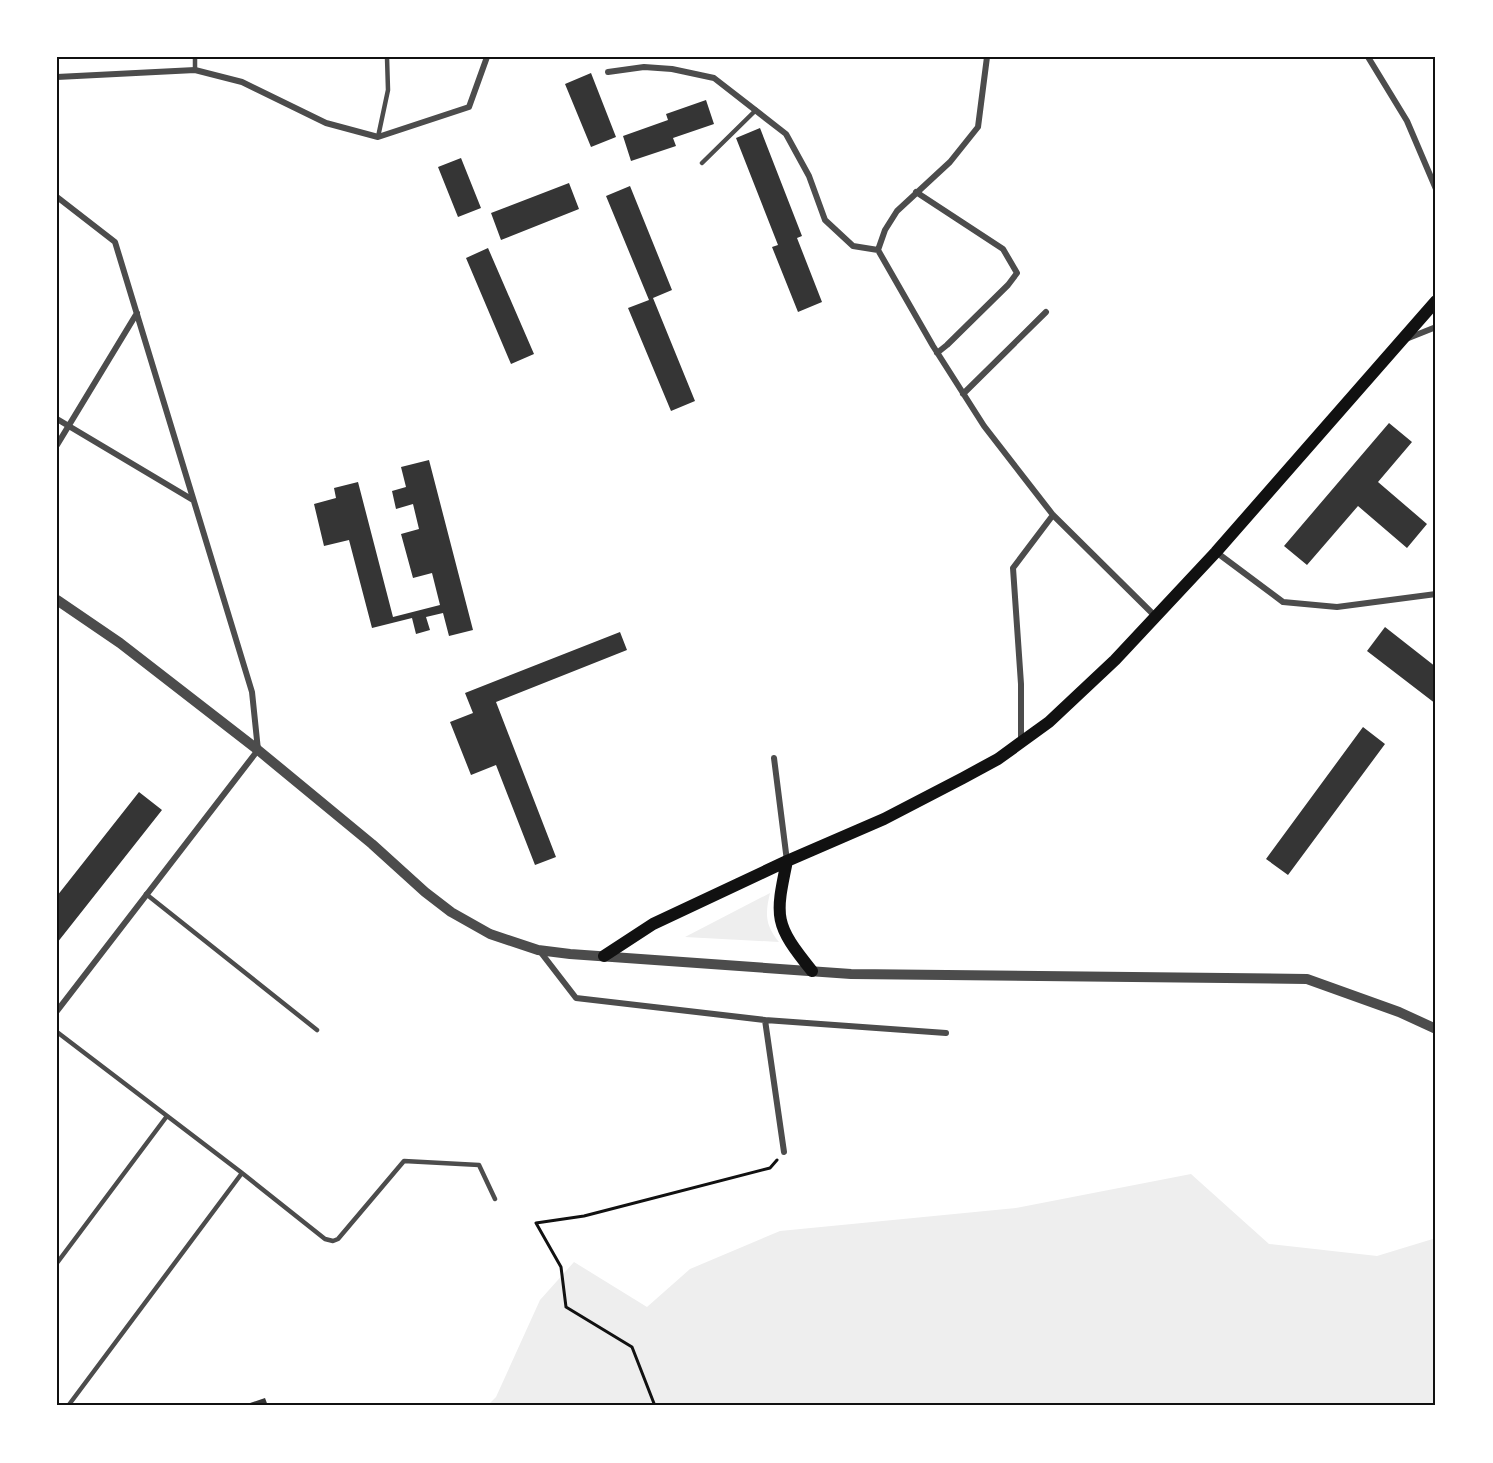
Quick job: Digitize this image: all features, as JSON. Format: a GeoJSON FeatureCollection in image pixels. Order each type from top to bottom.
{"type":"FeatureCollection","features":[{"type":"Feature","properties":{"kind":"main road"},"geometry":{"type":"LineString","coordinates":[[604,956],[653,924],[787,861],[884,819],[981,768],[1021,744],[1073,701],[1156,617],[1216,552],[1436,301]]}},
{"type":"Feature","properties":{"kind":"main road"},"geometry":{"type":"LineString","coordinates":[[787,861],[778,905],[780,919],[789,940],[812,971]]}},
{"type":"Feature","properties":{"kind":"street"},"geometry":{"type":"LineString","coordinates":[[57,77],[195,70],[242,82],[326,123],[378,137],[469,107],[487,57]]}},
{"type":"Feature","properties":{"kind":"street"},"geometry":{"type":"LineString","coordinates":[[987,57],[978,127],[950,162],[897,211],[885,230],[878,250],[937,353],[984,426],[1053,514],[1156,617]]}},
{"type":"Feature","properties":{"kind":"street"},"geometry":{"type":"LineString","coordinates":[[1368,57],[1407,121],[1436,189]]}},
{"type":"Feature","properties":{"kind":"street"},"geometry":{"type":"LineString","coordinates":[[608,72],[653,68],[672,69],[714,78],[786,134],[809,176],[825,220],[853,246],[878,250]]}},
{"type":"Feature","properties":{"kind":"street"},"geometry":{"type":"LineString","coordinates":[[916,192],[1003,249],[1017,273],[1008,285],[937,353]]}},
{"type":"Feature","properties":{"kind":"street"},"geometry":{"type":"LineString","coordinates":[[57,197],[115,242],[252,692],[258,750],[57,1011]]}},
{"type":"Feature","properties":{"kind":"street"},"geometry":{"type":"LineString","coordinates":[[963,394],[1046,312]]}},
{"type":"Feature","properties":{"kind":"street"},"geometry":{"type":"LineString","coordinates":[[57,445],[137,313]]}},
{"type":"Feature","properties":{"kind":"street"},"geometry":{"type":"LineString","coordinates":[[1400,342],[1436,327]]}},
{"type":"Feature","properties":{"kind":"street"},"geometry":{"type":"LineString","coordinates":[[57,419],[193,501]]}},
{"type":"Feature","properties":{"kind":"street"},"geometry":{"type":"LineString","coordinates":[[1021,744],[1021,684],[1013,568],[1053,514]]}},
{"type":"Feature","properties":{"kind":"street"},"geometry":{"type":"LineString","coordinates":[[1216,552],[1283,602],[1337,607],[1436,594]]}},
{"type":"Feature","properties":{"kind":"street"},"geometry":{"type":"LineString","coordinates":[[57,600],[120,643],[258,750],[451,912],[490,934],[538,950],[851,974],[1307,979],[1399,1011],[1436,1029]]}},
{"type":"Feature","properties":{"kind":"street"},"geometry":{"type":"LineString","coordinates":[[774,758],[787,861]]}},
{"type":"Feature","properties":{"kind":"street"},"geometry":{"type":"LineString","coordinates":[[538,950],[576,998],[765,1020],[946,1033]]}},
{"type":"Feature","properties":{"kind":"street"},"geometry":{"type":"LineString","coordinates":[[765,1020],[784,1152]]}},
{"type":"Feature","properties":{"kind":"lane"},"geometry":{"type":"LineString","coordinates":[[195,57],[195,70]]}},
{"type":"Feature","properties":{"kind":"lane"},"geometry":{"type":"LineString","coordinates":[[378,137],[388,90],[387,57]]}},
{"type":"Feature","properties":{"kind":"lane"},"geometry":{"type":"LineString","coordinates":[[702,163],[756,110]]}},
{"type":"Feature","properties":{"kind":"lane"},"geometry":{"type":"LineString","coordinates":[[146,894],[317,1030]]}},
{"type":"Feature","properties":{"kind":"lane"},"geometry":{"type":"LineString","coordinates":[[57,1032],[325,1239],[333,1241],[338,1239],[404,1161],[478,1165],[495,1199]]}},
{"type":"Feature","properties":{"kind":"lane"},"geometry":{"type":"LineString","coordinates":[[57,1263],[167,1116]]}},
{"type":"Feature","properties":{"kind":"lane"},"geometry":{"type":"LineString","coordinates":[[68,1406],[242,1173]]}},
{"type":"Feature","properties":{"kind":"path"},"geometry":{"type":"LineString","coordinates":[[655,1406],[632,1347],[566,1307],[561,1267],[536,1223],[584,1216],[770,1168],[784,1152]]}},
{"type":"Feature","properties":{"kind":"shaded area"},"geometry":{"type":"Polygon","coordinates":[[[770,893],[767,919],[779,942],[685,937],[770,893]]]}},
{"type":"Feature","properties":{"kind":"shaded area"},"geometry":{"type":"Polygon","coordinates":[[[1191,1174],[1269,1244],[1377,1256],[1436,1238],[1436,1406],[487,1406],[496,1397],[540,1300],[574,1262],[647,1307],[690,1269],[780,1231],[1016,1208],[1191,1174]]]}},
{"type":"Feature","properties":{"kind":"building"},"geometry":{"type":"Polygon","coordinates":[[[591,73],[616,137],[591,147],[565,84],[591,73]]]}},
{"type":"Feature","properties":{"kind":"building"},"geometry":{"type":"Polygon","coordinates":[[[706,100],[714,124],[673,138],[676,146],[631,161],[623,136],[668,120],[666,114],[706,100]]]}},
{"type":"Feature","properties":{"kind":"building"},"geometry":{"type":"Polygon","coordinates":[[[760,128],[802,236],[797,238],[822,302],[798,312],[772,247],[778,245],[736,138],[760,128]]]}},
{"type":"Feature","properties":{"kind":"building"},"geometry":{"type":"Polygon","coordinates":[[[461,158],[481,208],[458,217],[438,167],[461,158]]]}},
{"type":"Feature","properties":{"kind":"building"},"geometry":{"type":"Polygon","coordinates":[[[569,183],[579,209],[501,240],[491,213],[569,183]]]}},
{"type":"Feature","properties":{"kind":"building"},"geometry":{"type":"Polygon","coordinates":[[[630,186],[672,290],[653,298],[695,401],[671,411],[628,308],[649,300],[606,196],[630,186]]]}},
{"type":"Feature","properties":{"kind":"building"},"geometry":{"type":"Polygon","coordinates":[[[488,248],[534,354],[511,364],[466,258],[488,248]]]}},
{"type":"Feature","properties":{"kind":"building"},"geometry":{"type":"Polygon","coordinates":[[[1389,423],[1412,442],[1378,482],[1427,524],[1407,548],[1358,506],[1307,565],[1284,546],[1389,423]]]}},
{"type":"Feature","properties":{"kind":"building"},"geometry":{"type":"Polygon","coordinates":[[[429,460],[473,630],[449,636],[443,613],[426,617],[430,630],[416,634],[412,618],[372,628],[349,540],[324,546],[314,504],[336,498],[334,488],[358,482],[393,617],[440,605],[432,573],[413,578],[401,534],[419,529],[413,504],[396,509],[392,491],[406,487],[401,467],[429,460]]]}},
{"type":"Feature","properties":{"kind":"building"},"geometry":{"type":"Polygon","coordinates":[[[1385,627],[1436,667],[1436,704],[1367,651],[1385,627]]]}},
{"type":"Feature","properties":{"kind":"building"},"geometry":{"type":"Polygon","coordinates":[[[620,632],[627,650],[496,702],[556,857],[535,865],[496,765],[471,775],[450,722],[473,713],[465,693],[620,632]]]}},
{"type":"Feature","properties":{"kind":"building"},"geometry":{"type":"Polygon","coordinates":[[[1363,727],[1385,744],[1288,875],[1266,859],[1363,727]]]}},
{"type":"Feature","properties":{"kind":"building"},"geometry":{"type":"Polygon","coordinates":[[[139,792],[162,810],[57,943],[57,896],[139,792]]]}},
{"type":"Feature","properties":{"kind":"building"},"geometry":{"type":"Polygon","coordinates":[[[265,1398],[268,1406],[241,1406],[265,1398]]]}}]}
